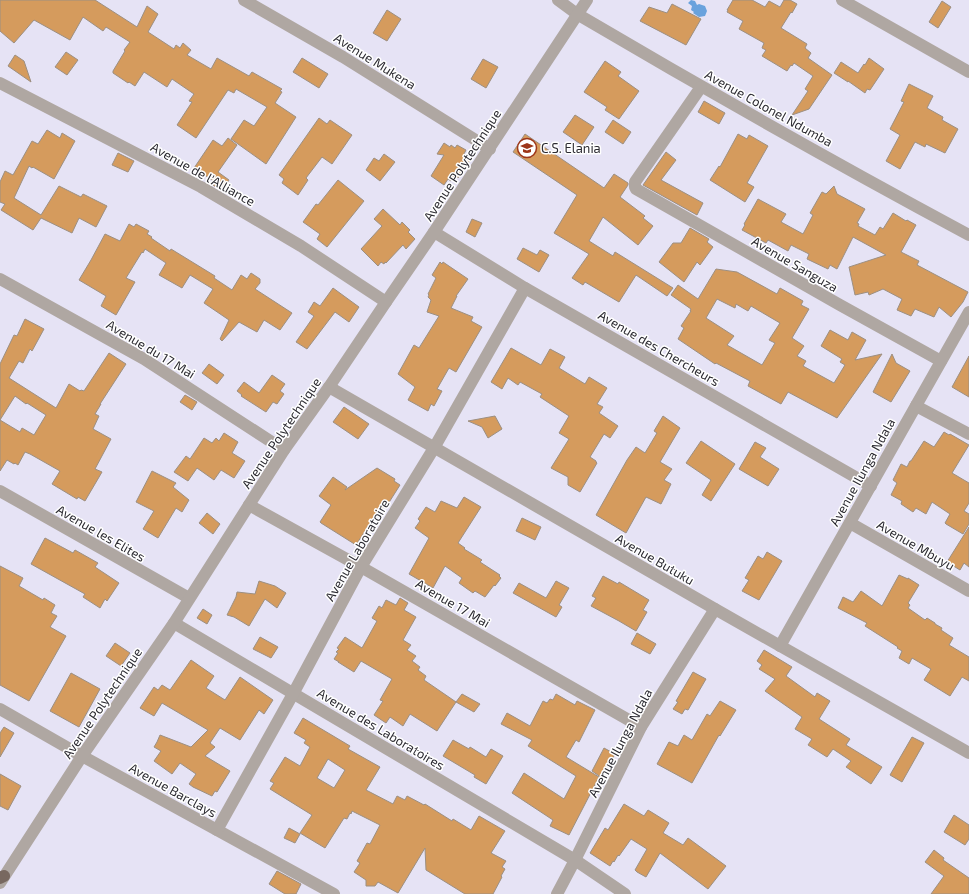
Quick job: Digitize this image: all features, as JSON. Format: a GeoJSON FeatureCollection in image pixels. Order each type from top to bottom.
{"type":"FeatureCollection","features":[{"type":"Feature","properties":{"kind":"street","name":"Avenue Mukena"},"geometry":{"type":"LineString","coordinates":[[244,0],[343,57],[490,149]]}},
{"type":"Feature","properties":{"kind":"street","name":"Avenue Colonel Ndumba"},"geometry":{"type":"LineString","coordinates":[[558,0],[577,14],[701,87],[969,236]]}},
{"type":"Feature","properties":{"kind":"street","name":"Avenue Polytechnique"},"geometry":{"type":"LineString","coordinates":[[1,879],[82,756],[174,623],[284,450],[329,387],[490,149],[587,0]]}},
{"type":"Feature","properties":{"kind":"street"},"geometry":{"type":"LineString","coordinates":[[842,0],[969,72]]}},
{"type":"Feature","properties":{"kind":"street","name":"Avenue de l'Alliance"},"geometry":{"type":"LineString","coordinates":[[0,83],[201,188],[301,246],[386,302]]}},
{"type":"Feature","properties":{"kind":"street","name":"Avenue Sanguza"},"geometry":{"type":"LineString","coordinates":[[701,87],[635,182],[636,189],[833,302],[941,361]]}},
{"type":"Feature","properties":{"kind":"street","name":"Avenue des Chercheurs"},"geometry":{"type":"LineString","coordinates":[[434,232],[525,288],[871,486]]}},
{"type":"Feature","properties":{"kind":"street","name":"Avenue du 17 Mai"},"geometry":{"type":"LineString","coordinates":[[0,279],[144,359],[284,450]]}},
{"type":"Feature","properties":{"kind":"street","name":"Avenue Laboratoire"},"geometry":{"type":"LineString","coordinates":[[217,830],[293,694],[361,567],[434,448],[525,288]]}},
{"type":"Feature","properties":{"kind":"street","name":"Avenue Ilunga Ndala"},"geometry":{"type":"LineString","coordinates":[[780,646],[969,312]]}},
{"type":"Feature","properties":{"kind":"street","name":"Avenue Butuku"},"geometry":{"type":"LineString","coordinates":[[329,387],[969,753]]}},
{"type":"Feature","properties":{"kind":"street"},"geometry":{"type":"LineString","coordinates":[[916,406],[969,434]]}},
{"type":"Feature","properties":{"kind":"street","name":"Avenue les Elites"},"geometry":{"type":"LineString","coordinates":[[0,491],[189,598]]}},
{"type":"Feature","properties":{"kind":"street","name":"Avenue 17 Mai"},"geometry":{"type":"LineString","coordinates":[[249,505],[361,567],[641,727]]}},
{"type":"Feature","properties":{"kind":"street","name":"Avenue Mbuyu"},"geometry":{"type":"LineString","coordinates":[[850,523],[969,591]]}},
{"type":"Feature","properties":{"kind":"street","name":"Avenue Ilunga Ndala"},"geometry":{"type":"LineString","coordinates":[[557,894],[641,727],[715,609]]}},
{"type":"Feature","properties":{"kind":"street","name":"Avenue des Laboratoires"},"geometry":{"type":"LineString","coordinates":[[174,623],[575,860],[625,894]]}},
{"type":"Feature","properties":{"kind":"street","name":"Avenue Barclays"},"geometry":{"type":"LineString","coordinates":[[0,710],[334,894]]}},
{"type":"Feature","properties":{"kind":"water"},"geometry":{"type":"Polygon","coordinates":[[[691,0],[695,1],[697,5],[699,4],[705,6],[707,11],[705,16],[699,17],[693,13],[694,12],[691,10],[692,6],[688,3],[691,0]]]}},
{"type":"Feature","properties":{"kind":"building"},"geometry":{"type":"Polygon","coordinates":[[[0,0],[95,0],[137,27],[147,6],[158,14],[148,32],[174,49],[176,45],[180,48],[183,43],[191,50],[187,55],[211,69],[217,58],[249,76],[252,72],[282,89],[280,91],[282,92],[275,103],[296,117],[266,164],[231,139],[244,120],[254,126],[267,107],[236,89],[234,93],[228,90],[196,138],[177,125],[192,102],[189,101],[194,94],[172,79],[167,87],[144,72],[135,86],[113,73],[125,51],[124,50],[130,42],[106,27],[103,31],[83,17],[70,40],[34,20],[14,43],[0,31],[0,0]]]}},
{"type":"Feature","properties":{"kind":"building"},"geometry":{"type":"Polygon","coordinates":[[[733,0],[752,0],[765,7],[769,1],[780,7],[784,0],[790,0],[797,4],[781,28],[807,44],[805,48],[811,53],[808,58],[832,75],[809,109],[792,115],[808,91],[805,89],[813,76],[794,63],[787,71],[762,56],[766,50],[762,48],[764,43],[739,29],[743,21],[727,12],[733,0]]]}},
{"type":"Feature","properties":{"kind":"building"},"geometry":{"type":"Polygon","coordinates":[[[942,1],[951,7],[938,28],[929,22],[942,1]]]}},
{"type":"Feature","properties":{"kind":"building"},"geometry":{"type":"Polygon","coordinates":[[[672,4],[701,19],[686,45],[640,21],[649,7],[667,13],[672,4]]]}},
{"type":"Feature","properties":{"kind":"building"},"geometry":{"type":"Polygon","coordinates":[[[387,10],[401,19],[387,41],[373,33],[387,10]]]}},
{"type":"Feature","properties":{"kind":"building"},"geometry":{"type":"Polygon","coordinates":[[[66,52],[78,60],[67,75],[55,67],[66,52]]]}},
{"type":"Feature","properties":{"kind":"building"},"geometry":{"type":"Polygon","coordinates":[[[15,55],[24,61],[31,82],[8,66],[15,55]]]}},
{"type":"Feature","properties":{"kind":"building"},"geometry":{"type":"Polygon","coordinates":[[[302,58],[328,74],[319,88],[293,72],[302,58]]]}},
{"type":"Feature","properties":{"kind":"building"},"geometry":{"type":"Polygon","coordinates":[[[869,58],[884,69],[870,90],[867,89],[865,93],[834,73],[841,62],[858,73],[869,58]]]}},
{"type":"Feature","properties":{"kind":"building"},"geometry":{"type":"Polygon","coordinates":[[[483,59],[498,67],[486,88],[471,79],[483,59]]]}},
{"type":"Feature","properties":{"kind":"building"},"geometry":{"type":"Polygon","coordinates":[[[605,61],[621,72],[618,76],[639,91],[619,119],[605,110],[607,107],[584,92],[605,61]]]}},
{"type":"Feature","properties":{"kind":"building"},"geometry":{"type":"Polygon","coordinates":[[[909,84],[933,96],[927,108],[943,117],[942,120],[958,129],[945,153],[926,144],[925,147],[915,142],[900,169],[886,161],[900,135],[890,129],[904,102],[901,101],[909,84]]]}},
{"type":"Feature","properties":{"kind":"building"},"geometry":{"type":"Polygon","coordinates":[[[704,101],[725,113],[719,124],[698,112],[704,101]]]}},
{"type":"Feature","properties":{"kind":"building"},"geometry":{"type":"Polygon","coordinates":[[[575,115],[594,127],[582,145],[563,132],[575,115]]]}},
{"type":"Feature","properties":{"kind":"building"},"geometry":{"type":"Polygon","coordinates":[[[319,118],[327,124],[330,120],[352,135],[332,164],[322,157],[306,178],[308,180],[298,195],[282,183],[284,179],[279,175],[319,118]]]}},
{"type":"Feature","properties":{"kind":"building"},"geometry":{"type":"Polygon","coordinates":[[[613,120],[631,132],[623,144],[605,132],[613,120]]]}},
{"type":"Feature","properties":{"kind":"building"},"geometry":{"type":"Polygon","coordinates":[[[47,130],[60,138],[62,133],[75,141],[54,179],[29,166],[14,198],[41,215],[59,186],[81,197],[83,194],[107,206],[96,227],[79,218],[72,233],[41,218],[33,230],[1,210],[5,204],[0,202],[0,182],[5,171],[13,175],[32,141],[38,144],[47,130]]]}},
{"type":"Feature","properties":{"kind":"building"},"geometry":{"type":"Polygon","coordinates":[[[525,134],[604,188],[614,174],[628,183],[620,197],[645,216],[643,218],[653,226],[638,245],[603,217],[589,241],[613,256],[615,252],[673,288],[667,296],[636,275],[619,302],[585,282],[583,285],[572,278],[589,254],[554,233],[577,195],[513,152],[525,134]]]}},
{"type":"Feature","properties":{"kind":"building"},"geometry":{"type":"Polygon","coordinates":[[[738,134],[747,139],[749,135],[768,146],[747,183],[754,187],[745,202],[710,180],[719,166],[720,167],[738,134]]]}},
{"type":"Feature","properties":{"kind":"building"},"geometry":{"type":"Polygon","coordinates":[[[228,138],[237,145],[218,172],[229,180],[222,191],[213,185],[215,182],[194,168],[213,140],[222,146],[228,138]]]}},
{"type":"Feature","properties":{"kind":"building"},"geometry":{"type":"Polygon","coordinates":[[[444,143],[455,148],[457,145],[466,150],[464,154],[471,159],[458,178],[455,175],[451,181],[448,179],[444,185],[431,176],[444,155],[437,154],[444,143]]]}},
{"type":"Feature","properties":{"kind":"building"},"geometry":{"type":"Polygon","coordinates":[[[666,152],[676,160],[661,180],[703,203],[697,215],[643,185],[666,152]]]}},
{"type":"Feature","properties":{"kind":"building"},"geometry":{"type":"Polygon","coordinates":[[[118,153],[134,161],[128,172],[112,165],[118,153]]]}},
{"type":"Feature","properties":{"kind":"building"},"geometry":{"type":"Polygon","coordinates":[[[384,154],[395,162],[380,181],[366,170],[374,158],[379,161],[384,154]]]}},
{"type":"Feature","properties":{"kind":"building"},"geometry":{"type":"Polygon","coordinates":[[[338,180],[364,201],[327,247],[317,239],[320,234],[303,222],[316,204],[318,205],[338,180]]]}},
{"type":"Feature","properties":{"kind":"building"},"geometry":{"type":"Polygon","coordinates":[[[834,186],[837,194],[865,209],[857,223],[859,224],[858,226],[875,235],[880,227],[883,229],[893,213],[916,225],[901,252],[919,261],[917,265],[968,292],[963,302],[951,317],[939,307],[934,317],[915,309],[911,316],[897,310],[902,299],[883,289],[869,295],[868,292],[855,295],[849,267],[886,255],[853,237],[837,269],[830,265],[828,269],[807,259],[809,254],[791,245],[788,251],[768,240],[766,243],[742,230],[758,199],[786,214],[781,222],[803,234],[813,215],[810,213],[822,192],[826,194],[834,186]]]}},
{"type":"Feature","properties":{"kind":"building"},"geometry":{"type":"Polygon","coordinates":[[[383,209],[400,225],[402,222],[410,230],[408,232],[415,239],[406,249],[403,245],[386,263],[385,262],[384,264],[381,262],[378,266],[361,249],[382,226],[374,219],[383,209]]]}},
{"type":"Feature","properties":{"kind":"building"},"geometry":{"type":"Polygon","coordinates":[[[472,219],[482,223],[475,237],[466,232],[472,219]]]}},
{"type":"Feature","properties":{"kind":"building"},"geometry":{"type":"Polygon","coordinates":[[[129,224],[134,227],[136,224],[149,231],[147,234],[152,237],[151,238],[170,251],[171,249],[215,276],[214,278],[232,290],[241,275],[247,279],[251,273],[260,279],[260,283],[255,289],[292,313],[280,330],[264,320],[257,332],[239,322],[222,341],[220,339],[229,320],[204,303],[213,289],[190,275],[182,288],[159,275],[166,263],[145,249],[126,278],[135,282],[116,315],[101,306],[106,296],[79,280],[105,234],[120,241],[129,224]]]}},
{"type":"Feature","properties":{"kind":"building"},"geometry":{"type":"Polygon","coordinates":[[[690,228],[709,239],[707,242],[713,247],[700,265],[697,262],[684,282],[659,262],[673,243],[681,243],[690,228]]]}},
{"type":"Feature","properties":{"kind":"building"},"geometry":{"type":"Polygon","coordinates":[[[523,248],[537,255],[540,250],[549,255],[539,272],[517,259],[523,248]]]}},
{"type":"Feature","properties":{"kind":"building"},"geometry":{"type":"Polygon","coordinates":[[[440,262],[442,264],[443,262],[468,279],[456,296],[451,308],[473,317],[471,321],[482,327],[456,372],[449,368],[437,389],[442,391],[434,406],[431,404],[428,411],[408,400],[415,387],[398,374],[414,345],[419,348],[439,316],[427,312],[431,300],[428,297],[428,294],[436,278],[432,275],[440,262]]]}},
{"type":"Feature","properties":{"kind":"building"},"geometry":{"type":"Polygon","coordinates":[[[716,269],[737,272],[777,294],[780,288],[803,301],[801,305],[809,309],[792,338],[804,346],[797,356],[806,361],[803,366],[834,383],[845,365],[840,362],[842,359],[821,346],[830,330],[848,340],[852,332],[866,340],[855,360],[882,354],[837,418],[788,392],[781,404],[748,386],[750,381],[716,363],[715,364],[678,339],[684,328],[681,326],[691,309],[671,295],[678,285],[698,299],[716,269]],[[717,299],[706,318],[734,336],[727,345],[762,365],[775,343],[769,340],[780,323],[751,306],[748,311],[736,304],[735,308],[717,299]]]}},
{"type":"Feature","properties":{"kind":"building"},"geometry":{"type":"Polygon","coordinates":[[[333,288],[359,307],[349,322],[335,312],[307,349],[296,342],[314,316],[308,312],[314,302],[320,306],[333,288]]]}},
{"type":"Feature","properties":{"kind":"building"},"geometry":{"type":"Polygon","coordinates":[[[25,319],[44,329],[32,351],[30,349],[23,363],[19,361],[9,378],[56,408],[69,384],[80,391],[84,391],[109,353],[126,364],[95,414],[99,416],[93,429],[111,439],[95,469],[102,472],[85,501],[78,497],[77,499],[52,484],[60,471],[25,452],[18,465],[7,460],[0,471],[0,420],[0,364],[14,335],[17,336],[25,319]],[[15,396],[0,420],[20,432],[22,428],[34,435],[46,415],[15,396]]]}},
{"type":"Feature","properties":{"kind":"building"},"geometry":{"type":"Polygon","coordinates":[[[511,348],[541,365],[550,349],[565,357],[559,368],[585,384],[589,377],[607,388],[597,404],[603,407],[599,413],[618,426],[610,438],[604,434],[590,457],[597,463],[580,492],[568,485],[568,477],[551,468],[569,439],[559,433],[569,416],[540,397],[542,394],[520,382],[518,385],[508,378],[502,389],[491,382],[511,348]]]}},
{"type":"Feature","properties":{"kind":"building"},"geometry":{"type":"Polygon","coordinates":[[[892,354],[896,363],[910,371],[891,402],[873,392],[892,354]]]}},
{"type":"Feature","properties":{"kind":"building"},"geometry":{"type":"Polygon","coordinates":[[[969,356],[969,397],[952,387],[969,356]]]}},
{"type":"Feature","properties":{"kind":"building"},"geometry":{"type":"Polygon","coordinates":[[[209,364],[224,375],[217,384],[202,373],[209,364]]]}},
{"type":"Feature","properties":{"kind":"building"},"geometry":{"type":"Polygon","coordinates":[[[272,375],[285,384],[280,391],[284,394],[277,404],[273,402],[266,412],[241,396],[242,395],[237,391],[244,382],[259,393],[272,375]]]}},
{"type":"Feature","properties":{"kind":"building"},"geometry":{"type":"Polygon","coordinates":[[[185,395],[197,402],[192,410],[180,402],[185,395]]]}},
{"type":"Feature","properties":{"kind":"building"},"geometry":{"type":"Polygon","coordinates":[[[344,407],[369,424],[358,439],[333,422],[344,407]]]}},
{"type":"Feature","properties":{"kind":"building"},"geometry":{"type":"Polygon","coordinates":[[[495,416],[502,429],[488,438],[482,427],[468,421],[495,416]]]}},
{"type":"Feature","properties":{"kind":"building"},"geometry":{"type":"Polygon","coordinates":[[[663,416],[680,428],[660,462],[672,469],[664,480],[671,484],[661,504],[646,497],[626,533],[596,515],[636,447],[645,453],[657,433],[654,431],[663,416]]]}},
{"type":"Feature","properties":{"kind":"building"},"geometry":{"type":"Polygon","coordinates":[[[944,432],[969,445],[952,473],[969,483],[969,503],[964,511],[969,514],[969,524],[963,534],[945,523],[950,514],[932,502],[926,514],[916,508],[913,512],[901,504],[902,501],[891,495],[897,483],[893,480],[901,464],[907,467],[924,441],[934,447],[944,432]]]}},
{"type":"Feature","properties":{"kind":"building"},"geometry":{"type":"Polygon","coordinates":[[[224,433],[238,442],[232,453],[245,461],[234,478],[221,470],[214,480],[197,468],[188,481],[174,472],[186,456],[190,459],[204,438],[212,443],[216,438],[219,441],[224,433]]]}},
{"type":"Feature","properties":{"kind":"building"},"geometry":{"type":"Polygon","coordinates":[[[701,441],[735,464],[711,501],[702,495],[711,480],[686,463],[701,441]]]}},
{"type":"Feature","properties":{"kind":"building"},"geometry":{"type":"Polygon","coordinates":[[[755,442],[766,448],[760,457],[779,469],[768,486],[739,469],[755,442]]]}},
{"type":"Feature","properties":{"kind":"building"},"geometry":{"type":"Polygon","coordinates":[[[377,468],[395,479],[394,481],[400,485],[388,504],[386,503],[378,516],[376,514],[356,545],[320,522],[331,505],[319,496],[333,477],[347,487],[345,490],[377,468]]]}},
{"type":"Feature","properties":{"kind":"building"},"geometry":{"type":"Polygon","coordinates":[[[152,471],[176,483],[173,487],[189,500],[182,512],[176,508],[158,538],[143,529],[154,511],[136,502],[152,471]]]}},
{"type":"Feature","properties":{"kind":"building"},"geometry":{"type":"Polygon","coordinates":[[[464,497],[481,507],[458,543],[465,548],[464,549],[482,560],[480,562],[500,575],[499,576],[501,578],[485,597],[475,591],[473,593],[459,583],[462,578],[445,566],[433,588],[409,574],[429,538],[415,528],[420,521],[418,519],[426,507],[435,512],[441,501],[457,508],[464,497]]]}},
{"type":"Feature","properties":{"kind":"building"},"geometry":{"type":"Polygon","coordinates":[[[207,513],[220,524],[213,534],[199,523],[207,513]]]}},
{"type":"Feature","properties":{"kind":"building"},"geometry":{"type":"Polygon","coordinates":[[[522,518],[541,527],[535,540],[516,531],[522,518]]]}},
{"type":"Feature","properties":{"kind":"building"},"geometry":{"type":"Polygon","coordinates":[[[969,527],[969,567],[964,563],[960,570],[947,562],[969,527]]]}},
{"type":"Feature","properties":{"kind":"building"},"geometry":{"type":"Polygon","coordinates":[[[45,538],[73,553],[75,550],[98,563],[95,567],[119,583],[107,601],[105,599],[100,608],[83,597],[85,594],[31,564],[45,538]]]}},
{"type":"Feature","properties":{"kind":"building"},"geometry":{"type":"Polygon","coordinates":[[[767,552],[782,561],[759,600],[742,591],[749,580],[745,578],[758,556],[763,559],[767,552]]]}},
{"type":"Feature","properties":{"kind":"building"},"geometry":{"type":"Polygon","coordinates":[[[0,566],[23,578],[19,586],[55,605],[51,613],[57,616],[50,627],[66,636],[29,701],[0,685],[0,566]]]}},
{"type":"Feature","properties":{"kind":"building"},"geometry":{"type":"Polygon","coordinates":[[[899,575],[908,578],[919,585],[908,603],[910,605],[908,608],[925,620],[927,618],[942,628],[941,630],[953,638],[949,645],[969,657],[969,681],[962,677],[950,696],[924,680],[931,669],[912,658],[909,664],[899,658],[902,651],[897,648],[898,647],[865,626],[867,623],[838,608],[843,597],[853,602],[861,591],[882,606],[899,575]]]}},
{"type":"Feature","properties":{"kind":"building"},"geometry":{"type":"Polygon","coordinates":[[[603,576],[618,584],[619,582],[649,600],[643,610],[647,612],[636,631],[591,606],[596,598],[592,596],[603,576]]]}},
{"type":"Feature","properties":{"kind":"building"},"geometry":{"type":"Polygon","coordinates":[[[259,581],[275,586],[286,593],[277,608],[265,599],[249,626],[234,617],[227,615],[237,592],[255,594],[259,581]]]}},
{"type":"Feature","properties":{"kind":"building"},"geometry":{"type":"Polygon","coordinates":[[[556,581],[569,588],[559,605],[562,607],[556,617],[513,593],[519,583],[546,598],[556,581]]]}},
{"type":"Feature","properties":{"kind":"building"},"geometry":{"type":"Polygon","coordinates":[[[400,598],[408,603],[404,610],[416,617],[403,640],[411,645],[407,650],[416,656],[412,661],[420,667],[418,670],[426,676],[424,680],[456,702],[437,731],[410,714],[403,726],[390,717],[386,723],[374,715],[383,701],[380,700],[392,679],[361,661],[354,672],[334,659],[338,653],[336,652],[339,649],[337,648],[345,637],[362,648],[377,621],[372,618],[379,606],[382,608],[386,600],[396,605],[400,598]]]}},
{"type":"Feature","properties":{"kind":"building"},"geometry":{"type":"Polygon","coordinates":[[[203,609],[212,615],[207,624],[197,618],[203,609]]]}},
{"type":"Feature","properties":{"kind":"building"},"geometry":{"type":"Polygon","coordinates":[[[637,633],[656,644],[650,654],[631,644],[637,633]]]}},
{"type":"Feature","properties":{"kind":"building"},"geometry":{"type":"Polygon","coordinates":[[[260,637],[278,647],[271,658],[253,649],[260,637]]]}},
{"type":"Feature","properties":{"kind":"building"},"geometry":{"type":"Polygon","coordinates":[[[115,643],[130,653],[121,666],[106,656],[115,643]]]}},
{"type":"Feature","properties":{"kind":"building"},"geometry":{"type":"Polygon","coordinates":[[[764,650],[792,667],[786,676],[815,697],[817,693],[830,701],[819,719],[850,739],[846,745],[882,767],[871,784],[846,767],[851,761],[833,749],[827,757],[808,745],[812,739],[795,729],[802,717],[765,691],[775,679],[759,669],[762,665],[757,661],[764,650]]]}},
{"type":"Feature","properties":{"kind":"building"},"geometry":{"type":"Polygon","coordinates":[[[191,660],[214,676],[206,688],[225,700],[240,677],[273,700],[264,714],[259,710],[240,740],[220,728],[210,743],[215,747],[205,756],[230,771],[217,792],[215,791],[212,796],[189,784],[196,774],[180,763],[172,774],[154,761],[161,751],[154,747],[160,735],[191,747],[208,730],[162,703],[154,716],[140,708],[154,687],[158,690],[162,685],[170,690],[191,660]]]}},
{"type":"Feature","properties":{"kind":"building"},"geometry":{"type":"Polygon","coordinates":[[[693,672],[706,679],[688,710],[685,709],[682,714],[673,709],[693,672]]]}},
{"type":"Feature","properties":{"kind":"building"},"geometry":{"type":"Polygon","coordinates":[[[71,673],[100,689],[79,727],[50,711],[71,673]]]}},
{"type":"Feature","properties":{"kind":"building"},"geometry":{"type":"Polygon","coordinates":[[[462,694],[480,704],[474,712],[456,702],[462,694]]]}},
{"type":"Feature","properties":{"kind":"building"},"geometry":{"type":"Polygon","coordinates":[[[556,694],[575,705],[577,701],[595,710],[579,742],[576,740],[566,757],[599,777],[569,835],[550,826],[553,820],[512,793],[524,773],[564,799],[576,776],[528,746],[532,740],[501,724],[507,713],[530,726],[543,701],[547,703],[550,699],[553,700],[556,694]]]}},
{"type":"Feature","properties":{"kind":"building"},"geometry":{"type":"Polygon","coordinates":[[[720,701],[736,710],[720,736],[719,735],[692,783],[657,764],[669,742],[678,746],[684,735],[692,740],[707,714],[710,716],[720,701]]]}},
{"type":"Feature","properties":{"kind":"building"},"geometry":{"type":"Polygon","coordinates":[[[303,718],[350,746],[348,749],[380,767],[366,790],[393,804],[397,796],[405,800],[407,796],[424,805],[425,804],[452,821],[453,819],[471,830],[479,816],[505,831],[491,853],[506,861],[502,867],[505,869],[501,876],[502,877],[493,894],[465,894],[426,870],[425,848],[398,893],[378,882],[375,886],[366,886],[366,880],[354,872],[360,863],[357,861],[367,843],[370,844],[380,825],[352,811],[347,819],[344,818],[325,848],[300,833],[312,815],[270,789],[274,783],[270,781],[285,757],[300,766],[310,747],[304,743],[306,740],[294,733],[303,718]],[[328,759],[317,778],[334,788],[345,770],[328,759]]]}},
{"type":"Feature","properties":{"kind":"building"},"geometry":{"type":"Polygon","coordinates":[[[4,727],[14,733],[0,757],[0,733],[4,727]]]}},
{"type":"Feature","properties":{"kind":"building"},"geometry":{"type":"Polygon","coordinates":[[[912,737],[924,743],[902,782],[890,775],[912,737]]]}},
{"type":"Feature","properties":{"kind":"building"},"geometry":{"type":"Polygon","coordinates":[[[453,740],[469,749],[470,747],[486,757],[491,749],[503,756],[486,784],[474,777],[475,775],[443,756],[453,740]]]}},
{"type":"Feature","properties":{"kind":"building"},"geometry":{"type":"Polygon","coordinates":[[[604,748],[615,754],[602,778],[592,771],[604,748]]]}},
{"type":"Feature","properties":{"kind":"building"},"geometry":{"type":"Polygon","coordinates":[[[0,774],[21,786],[8,810],[0,806],[0,774]]]}},
{"type":"Feature","properties":{"kind":"building"},"geometry":{"type":"Polygon","coordinates":[[[624,804],[644,816],[648,810],[669,823],[663,833],[683,845],[688,838],[726,866],[708,889],[660,853],[646,877],[637,872],[635,870],[647,849],[631,839],[610,866],[590,853],[605,828],[608,830],[624,804]]]}},
{"type":"Feature","properties":{"kind":"building"},"geometry":{"type":"Polygon","coordinates":[[[954,815],[969,825],[969,839],[965,845],[944,832],[954,815]]]}},
{"type":"Feature","properties":{"kind":"building"},"geometry":{"type":"Polygon","coordinates":[[[289,828],[300,834],[295,843],[284,838],[289,828]]]}},
{"type":"Feature","properties":{"kind":"building"},"geometry":{"type":"Polygon","coordinates":[[[934,850],[944,858],[943,860],[969,878],[969,894],[931,894],[944,876],[925,862],[934,850]]]}},
{"type":"Feature","properties":{"kind":"building"},"geometry":{"type":"Polygon","coordinates":[[[277,871],[301,884],[296,894],[285,894],[269,884],[277,871]]]}},
{"type":"Feature","properties":{"kind":"place","name":"C.S. Elania"},"geometry":{"type":"Point","coordinates":[527,148]}}]}
